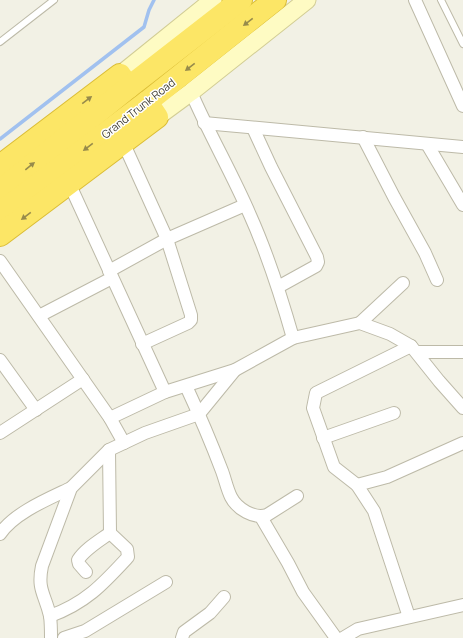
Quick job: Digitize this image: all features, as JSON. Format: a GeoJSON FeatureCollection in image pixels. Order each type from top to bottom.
{"type":"FeatureCollection","features":[{"type":"Feature","properties":{"kind":"highway","name":"Grand Trunk Road"},"geometry":{"type":"LineString","coordinates":[[0,191],[124,81],[206,27],[241,0]]}},
{"type":"Feature","properties":{"kind":"highway","name":"Grand Trunk Road"},"geometry":{"type":"LineString","coordinates":[[0,213],[152,109],[221,43],[275,0]]}},
{"type":"Feature","properties":{"kind":"highway"},"geometry":{"type":"LineString","coordinates":[[0,166],[124,81]]}},
{"type":"Feature","properties":{"kind":"highway"},"geometry":{"type":"LineString","coordinates":[[0,236],[123,142],[152,109]]}},
{"type":"Feature","properties":{"kind":"street"},"geometry":{"type":"LineString","coordinates":[[124,81],[213,0]]}},
{"type":"Feature","properties":{"kind":"street"},"geometry":{"type":"LineString","coordinates":[[152,109],[191,92],[307,0]]}},
{"type":"Feature","properties":{"kind":"street"},"geometry":{"type":"LineString","coordinates":[[415,0],[463,106]]}},
{"type":"Feature","properties":{"kind":"street"},"geometry":{"type":"LineString","coordinates":[[191,92],[204,123],[245,205],[278,287],[293,338]]}},
{"type":"Feature","properties":{"kind":"street"},"geometry":{"type":"LineString","coordinates":[[204,123],[463,147]]}},
{"type":"Feature","properties":{"kind":"street"},"geometry":{"type":"LineString","coordinates":[[253,128],[271,167],[317,257],[318,262],[316,266],[278,287]]}},
{"type":"Feature","properties":{"kind":"street"},"geometry":{"type":"LineString","coordinates":[[364,137],[437,280]]}},
{"type":"Feature","properties":{"kind":"street"},"geometry":{"type":"LineString","coordinates":[[123,142],[167,239],[190,309],[191,320],[188,323],[142,344]]}},
{"type":"Feature","properties":{"kind":"street"},"geometry":{"type":"LineString","coordinates":[[427,144],[463,205]]}},
{"type":"Feature","properties":{"kind":"street"},"geometry":{"type":"LineString","coordinates":[[69,183],[164,392]]}},
{"type":"Feature","properties":{"kind":"street"},"geometry":{"type":"LineString","coordinates":[[39,316],[111,275],[167,239],[245,205]]}},
{"type":"Feature","properties":{"kind":"street"},"geometry":{"type":"LineString","coordinates":[[0,261],[110,418],[124,443]]}},
{"type":"Feature","properties":{"kind":"street"},"geometry":{"type":"LineString","coordinates":[[110,418],[164,392],[235,370],[293,338],[360,323],[403,283]]}},
{"type":"Feature","properties":{"kind":"street"},"geometry":{"type":"LineString","coordinates":[[360,323],[390,334],[414,349],[439,381],[463,408]]}},
{"type":"Feature","properties":{"kind":"street"},"geometry":{"type":"LineString","coordinates":[[409,617],[374,511],[357,485],[334,467],[313,408],[316,393],[414,349],[463,352]]}},
{"type":"Feature","properties":{"kind":"street"},"geometry":{"type":"LineString","coordinates":[[0,360],[36,410]]}},
{"type":"Feature","properties":{"kind":"street"},"geometry":{"type":"LineString","coordinates":[[0,534],[4,528],[29,510],[71,488],[109,450],[145,433],[199,414],[235,370]]}},
{"type":"Feature","properties":{"kind":"street"},"geometry":{"type":"LineString","coordinates":[[1,430],[36,410],[83,379]]}},
{"type":"Feature","properties":{"kind":"street"},"geometry":{"type":"LineString","coordinates":[[186,386],[199,414],[231,497],[238,506],[255,516],[261,517],[297,496]]}},
{"type":"Feature","properties":{"kind":"street"},"geometry":{"type":"LineString","coordinates":[[323,438],[394,413]]}},
{"type":"Feature","properties":{"kind":"street"},"geometry":{"type":"LineString","coordinates":[[357,485],[387,477],[463,443]]}},
{"type":"Feature","properties":{"kind":"street"},"geometry":{"type":"LineString","coordinates":[[50,616],[65,610],[92,594],[128,557],[127,549],[110,533],[109,450]]}},
{"type":"Feature","properties":{"kind":"street"},"geometry":{"type":"LineString","coordinates":[[51,638],[50,616],[40,586],[40,575],[71,488]]}},
{"type":"Feature","properties":{"kind":"street"},"geometry":{"type":"LineString","coordinates":[[261,517],[303,592],[336,638]]}},
{"type":"Feature","properties":{"kind":"street"},"geometry":{"type":"LineString","coordinates":[[86,572],[79,564],[78,560],[80,556],[110,533]]}},
{"type":"Feature","properties":{"kind":"street"},"geometry":{"type":"LineString","coordinates":[[64,638],[85,631],[166,582]]}},
{"type":"Feature","properties":{"kind":"street"},"geometry":{"type":"LineString","coordinates":[[182,638],[184,632],[210,613],[224,597]]}},
{"type":"Feature","properties":{"kind":"street"},"geometry":{"type":"LineString","coordinates":[[343,638],[409,617],[463,605]]}},
{"type":"Feature","properties":{"kind":"lane"},"geometry":{"type":"LineString","coordinates":[[0,42],[54,0]]}},
{"type":"Feature","properties":{"kind":"lane"},"geometry":{"type":"LineString","coordinates":[[441,0],[461,35],[463,44]]}},
{"type":"Feature","properties":{"kind":"waterway"},"geometry":{"type":"LineString","coordinates":[[0,139],[144,27],[149,10],[154,0]]}}]}
